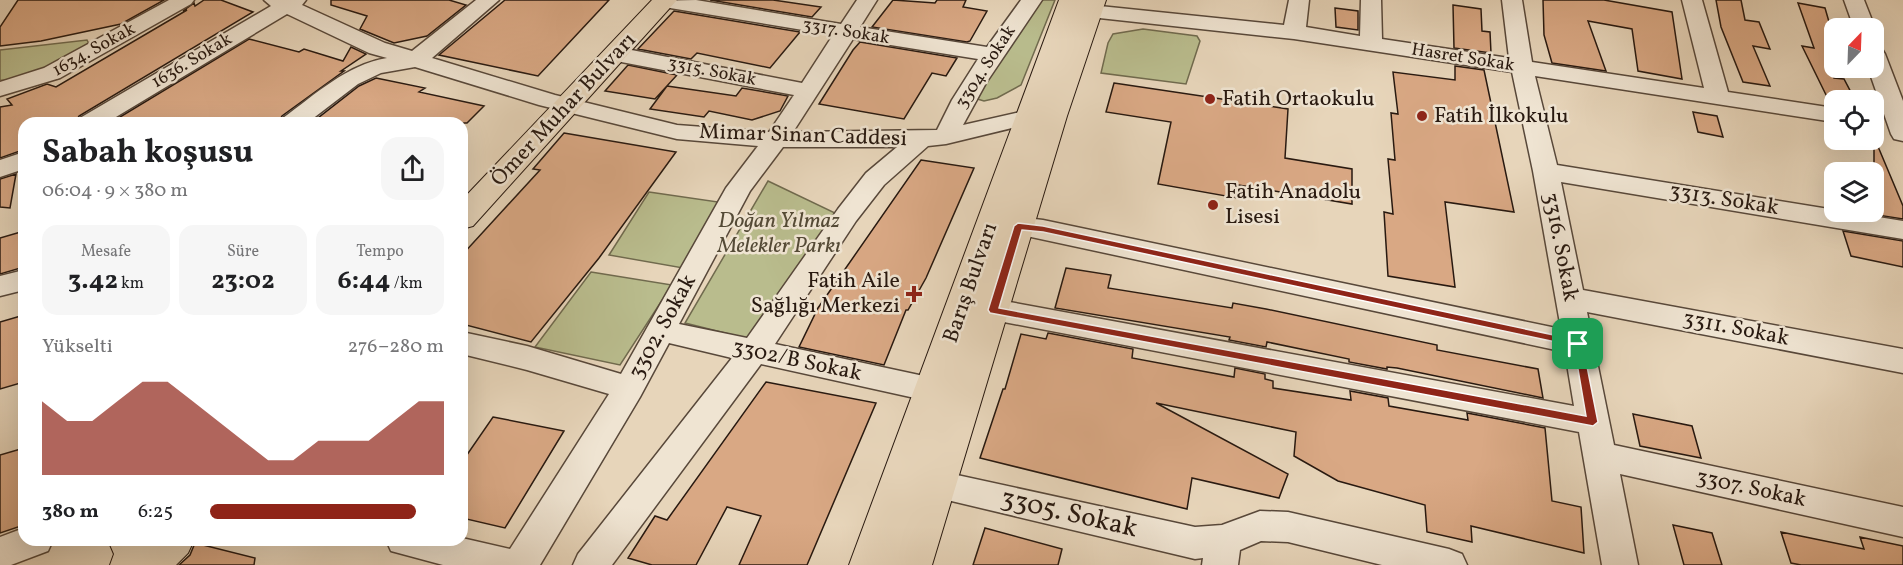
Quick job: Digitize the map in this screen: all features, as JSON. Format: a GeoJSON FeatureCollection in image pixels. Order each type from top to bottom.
{"type":"FeatureCollection","features":[{"type":"Feature","properties":{"kind":"main road","name":"Ömer Muhar Bulvarı"},"geometry":{"type":"LineString","coordinates":[[468,183],[558,102],[616,54],[658,0]]}},
{"type":"Feature","properties":{"kind":"main road","name":"Ömer Muhar Bulvarı"},"geometry":{"type":"LineString","coordinates":[[468,212],[558,102],[658,0]]}},
{"type":"Feature","properties":{"kind":"main road","name":"Barış Bulvarı"},"geometry":{"type":"LineString","coordinates":[[870,565],[1029,117],[1085,4]]}},
{"type":"Feature","properties":{"kind":"main road","name":"Barış Bulvarı"},"geometry":{"type":"LineString","coordinates":[[911,565],[934,484],[993,310],[1085,4]]}},
{"type":"Feature","properties":{"kind":"main road"},"geometry":{"type":"LineString","coordinates":[[131,546],[135,555],[131,565]]}},
{"type":"Feature","properties":{"kind":"main road"},"geometry":{"type":"LineString","coordinates":[[148,565],[167,546]]}},
{"type":"Feature","properties":{"kind":"street","name":"1634. Sokak"},"geometry":{"type":"LineString","coordinates":[[0,89],[52,73],[184,0]]}},
{"type":"Feature","properties":{"kind":"street"},"geometry":{"type":"LineString","coordinates":[[300,117],[350,79],[375,68],[415,60],[489,0]]}},
{"type":"Feature","properties":{"kind":"street","name":"3317. Sokak"},"geometry":{"type":"LineString","coordinates":[[658,0],[845,33],[993,55]]}},
{"type":"Feature","properties":{"kind":"street","name":"3302. Sokak"},"geometry":{"type":"LineString","coordinates":[[520,565],[662,331],[738,188],[776,140],[867,0]]}},
{"type":"Feature","properties":{"kind":"street","name":"3304. Sokak"},"geometry":{"type":"LineString","coordinates":[[934,138],[957,111],[1028,0]]}},
{"type":"Feature","properties":{"kind":"street"},"geometry":{"type":"LineString","coordinates":[[1294,32],[1299,0]]}},
{"type":"Feature","properties":{"kind":"street"},"geometry":{"type":"LineString","coordinates":[[1371,0],[1371,43]]}},
{"type":"Feature","properties":{"kind":"street","name":"3316. Sokak"},"geometry":{"type":"LineString","coordinates":[[1512,0],[1522,68],[1546,171],[1620,565]]}},
{"type":"Feature","properties":{"kind":"street"},"geometry":{"type":"LineString","coordinates":[[1692,0],[1718,97]]}},
{"type":"Feature","properties":{"kind":"street"},"geometry":{"type":"LineString","coordinates":[[1854,0],[1860,18]]}},
{"type":"Feature","properties":{"kind":"street","name":"Mimar Sinan Caddesi"},"geometry":{"type":"LineString","coordinates":[[286,2],[377,48],[558,102],[677,132],[776,140],[934,138],[1029,117]]}},
{"type":"Feature","properties":{"kind":"street","name":"1636. Sokak"},"geometry":{"type":"LineString","coordinates":[[99,117],[286,2]]}},
{"type":"Feature","properties":{"kind":"street","name":"Hasret Sokak"},"geometry":{"type":"LineString","coordinates":[[1085,4],[1173,9],[1294,32],[1824,113]]}},
{"type":"Feature","properties":{"kind":"street","name":"3315. Sokak"},"geometry":{"type":"LineString","coordinates":[[616,54],[808,91]]}},
{"type":"Feature","properties":{"kind":"street"},"geometry":{"type":"LineString","coordinates":[[1883,78],[1902,128]]}},
{"type":"Feature","properties":{"kind":"street"},"geometry":{"type":"LineString","coordinates":[[1884,123],[1902,128]]}},
{"type":"Feature","properties":{"kind":"street"},"geometry":{"type":"LineString","coordinates":[[591,565],[754,351],[875,179],[934,138]]}},
{"type":"Feature","properties":{"kind":"street"},"geometry":{"type":"LineString","coordinates":[[0,169],[18,162]]}},
{"type":"Feature","properties":{"kind":"street","name":"3313. Sokak"},"geometry":{"type":"LineString","coordinates":[[1546,171],[1903,230]]}},
{"type":"Feature","properties":{"kind":"street"},"geometry":{"type":"LineString","coordinates":[[1018,226],[1043,229],[1578,344]]}},
{"type":"Feature","properties":{"kind":"street"},"geometry":{"type":"LineString","coordinates":[[0,286],[18,282]]}},
{"type":"Feature","properties":{"kind":"street","name":"3311. Sokak"},"geometry":{"type":"LineString","coordinates":[[1570,298],[1903,361]]}},
{"type":"Feature","properties":{"kind":"street"},"geometry":{"type":"LineString","coordinates":[[993,310],[1593,422]]}},
{"type":"Feature","properties":{"kind":"street","name":"3302/B Sokak"},"geometry":{"type":"LineString","coordinates":[[662,331],[933,390]]}},
{"type":"Feature","properties":{"kind":"street"},"geometry":{"type":"LineString","coordinates":[[468,344],[527,358],[629,388]]}},
{"type":"Feature","properties":{"kind":"street","name":"3307. Sokak"},"geometry":{"type":"LineString","coordinates":[[1599,456],[1903,522]]}},
{"type":"Feature","properties":{"kind":"street","name":"3305. Sokak"},"geometry":{"type":"LineString","coordinates":[[934,484],[1195,543],[1221,553],[1260,526],[1288,527],[1449,565]]}},
{"type":"Feature","properties":{"kind":"street"},"geometry":{"type":"LineString","coordinates":[[0,553],[19,546]]}},
{"type":"Feature","properties":{"kind":"street"},"geometry":{"type":"LineString","coordinates":[[429,546],[510,565]]}},
{"type":"Feature","properties":{"kind":"green space"},"geometry":{"type":"Polygon","coordinates":[[[1040,0],[1055,0],[1021,85],[997,98],[984,101],[974,98],[1040,0]]]}},
{"type":"Feature","properties":{"kind":"green space"},"geometry":{"type":"Polygon","coordinates":[[[1143,29],[1197,36],[1200,41],[1186,84],[1101,73],[1108,43],[1113,34],[1143,29]]]}},
{"type":"Feature","properties":{"kind":"green space"},"geometry":{"type":"Polygon","coordinates":[[[87,40],[90,46],[25,81],[0,80],[0,50],[87,40]]]}},
{"type":"Feature","properties":{"kind":"green space","name":"Doğan Yılmaz Melekler Parkı"},"geometry":{"type":"Polygon","coordinates":[[[768,181],[835,213],[753,340],[685,323],[768,181]]]}},
{"type":"Feature","properties":{"kind":"green space"},"geometry":{"type":"Polygon","coordinates":[[[649,192],[725,203],[683,268],[609,255],[649,192]]]}},
{"type":"Feature","properties":{"kind":"green space"},"geometry":{"type":"Polygon","coordinates":[[[591,272],[672,285],[620,365],[535,347],[591,272]]]}},
{"type":"Feature","properties":{"kind":"building"},"geometry":{"type":"Polygon","coordinates":[[[18,0],[164,0],[121,24],[41,41],[0,46],[0,27],[18,0]]]}},
{"type":"Feature","properties":{"kind":"building"},"geometry":{"type":"Polygon","coordinates":[[[204,0],[221,0],[253,12],[78,117],[18,117],[18,152],[0,158],[0,107],[12,105],[7,99],[47,84],[56,87],[187,10],[183,11],[194,3],[195,6],[204,0]]]}},
{"type":"Feature","properties":{"kind":"building"},"geometry":{"type":"Polygon","coordinates":[[[331,0],[449,0],[466,5],[427,36],[394,43],[360,29],[367,16],[331,5],[331,0]]]}},
{"type":"Feature","properties":{"kind":"building"},"geometry":{"type":"Polygon","coordinates":[[[505,0],[609,0],[538,76],[439,55],[505,0]]]}},
{"type":"Feature","properties":{"kind":"building"},"geometry":{"type":"Polygon","coordinates":[[[710,0],[773,0],[821,7],[812,17],[710,0]]]}},
{"type":"Feature","properties":{"kind":"building"},"geometry":{"type":"Polygon","coordinates":[[[893,0],[935,3],[937,0],[966,0],[963,7],[987,11],[970,41],[967,42],[872,27],[893,0]]]}},
{"type":"Feature","properties":{"kind":"building"},"geometry":{"type":"Polygon","coordinates":[[[1543,0],[1604,0],[1672,12],[1682,79],[1638,71],[1632,29],[1588,21],[1606,71],[1552,63],[1544,35],[1543,0]]]}},
{"type":"Feature","properties":{"kind":"building"},"geometry":{"type":"Polygon","coordinates":[[[1716,0],[1741,0],[1745,20],[1759,22],[1770,49],[1753,46],[1770,86],[1743,82],[1721,27],[1716,0]]]}},
{"type":"Feature","properties":{"kind":"building"},"geometry":{"type":"Polygon","coordinates":[[[1798,3],[1825,8],[1828,18],[1824,18],[1824,78],[1844,79],[1850,90],[1824,91],[1802,46],[1814,48],[1798,3]]]}},
{"type":"Feature","properties":{"kind":"building"},"geometry":{"type":"Polygon","coordinates":[[[1453,5],[1481,9],[1482,31],[1490,32],[1491,53],[1454,48],[1453,5]]]}},
{"type":"Feature","properties":{"kind":"building"},"geometry":{"type":"Polygon","coordinates":[[[1335,8],[1358,11],[1358,30],[1336,27],[1335,8]]]}},
{"type":"Feature","properties":{"kind":"building"},"geometry":{"type":"Polygon","coordinates":[[[674,11],[800,32],[770,68],[697,53],[691,59],[638,49],[674,11]]]}},
{"type":"Feature","properties":{"kind":"building"},"geometry":{"type":"Polygon","coordinates":[[[249,39],[299,52],[304,49],[343,61],[351,47],[366,54],[281,117],[120,117],[249,39]]]}},
{"type":"Feature","properties":{"kind":"building"},"geometry":{"type":"Polygon","coordinates":[[[860,42],[957,58],[946,76],[932,73],[904,119],[819,104],[860,42]]]}},
{"type":"Feature","properties":{"kind":"building"},"geometry":{"type":"Polygon","coordinates":[[[628,65],[677,75],[655,99],[605,91],[628,65]]]}},
{"type":"Feature","properties":{"kind":"building"},"geometry":{"type":"Polygon","coordinates":[[[1455,66],[1484,70],[1514,212],[1445,202],[1455,287],[1388,276],[1384,212],[1393,214],[1388,159],[1395,160],[1391,113],[1398,114],[1393,72],[1455,80],[1455,66]]]}},
{"type":"Feature","properties":{"kind":"building"},"geometry":{"type":"Polygon","coordinates":[[[376,78],[425,88],[419,92],[484,106],[468,122],[468,117],[319,117],[359,86],[376,78]]]}},
{"type":"Feature","properties":{"kind":"building"},"geometry":{"type":"Polygon","coordinates":[[[1114,83],[1288,109],[1285,158],[1352,169],[1352,204],[1239,185],[1237,198],[1158,184],[1171,122],[1106,112],[1114,83]]]}},
{"type":"Feature","properties":{"kind":"building"},"geometry":{"type":"Polygon","coordinates":[[[667,86],[736,96],[742,88],[788,96],[780,111],[752,120],[709,111],[704,117],[650,109],[667,86]]]}},
{"type":"Feature","properties":{"kind":"building"},"geometry":{"type":"Polygon","coordinates":[[[1693,112],[1717,116],[1723,137],[1698,132],[1693,112]]]}},
{"type":"Feature","properties":{"kind":"building"},"geometry":{"type":"Polygon","coordinates":[[[564,133],[676,152],[599,258],[531,342],[468,326],[468,248],[540,170],[533,169],[564,133]]]}},
{"type":"Feature","properties":{"kind":"building"},"geometry":{"type":"Polygon","coordinates":[[[1874,150],[1879,150],[1903,206],[1903,219],[1884,216],[1884,162],[1874,162],[1874,150]]]}},
{"type":"Feature","properties":{"kind":"building"},"geometry":{"type":"Polygon","coordinates":[[[921,160],[974,168],[926,278],[906,310],[884,365],[799,347],[818,308],[921,160]]]}},
{"type":"Feature","properties":{"kind":"building"},"geometry":{"type":"Polygon","coordinates":[[[16,174],[10,208],[0,207],[0,179],[16,174]]]}},
{"type":"Feature","properties":{"kind":"building"},"geometry":{"type":"Polygon","coordinates":[[[1843,231],[1903,241],[1903,267],[1851,256],[1843,231]]]}},
{"type":"Feature","properties":{"kind":"building"},"geometry":{"type":"Polygon","coordinates":[[[18,233],[18,269],[0,274],[0,238],[18,233]]]}},
{"type":"Feature","properties":{"kind":"building"},"geometry":{"type":"Polygon","coordinates":[[[1066,268],[1111,275],[1108,288],[1232,308],[1233,303],[1266,309],[1437,345],[1437,350],[1538,369],[1543,398],[1397,368],[1387,367],[1387,369],[1349,362],[1349,359],[1267,342],[1266,347],[1229,340],[1230,337],[1055,308],[1066,268]]]}},
{"type":"Feature","properties":{"kind":"building"},"geometry":{"type":"Polygon","coordinates":[[[18,317],[18,384],[0,389],[0,322],[18,317]]]}},
{"type":"Feature","properties":{"kind":"building"},"geometry":{"type":"Polygon","coordinates":[[[1048,333],[1133,349],[1132,358],[1234,377],[1235,368],[1265,374],[1265,379],[1273,381],[1273,388],[1351,400],[1350,391],[1388,398],[1389,406],[1468,420],[1467,413],[1545,428],[1552,501],[1581,507],[1584,553],[1471,526],[1472,542],[1427,532],[1425,505],[1338,481],[1294,456],[1296,432],[1156,403],[1288,474],[1279,498],[1192,478],[1187,509],[980,458],[1003,389],[1005,389],[1021,334],[1046,339],[1048,333]]]}},
{"type":"Feature","properties":{"kind":"building"},"geometry":{"type":"Polygon","coordinates":[[[766,382],[876,403],[807,565],[739,565],[761,516],[727,507],[696,565],[652,565],[628,558],[655,516],[667,520],[766,382]]]}},
{"type":"Feature","properties":{"kind":"building"},"geometry":{"type":"Polygon","coordinates":[[[1633,414],[1692,426],[1701,458],[1640,446],[1633,414]]]}},
{"type":"Feature","properties":{"kind":"building"},"geometry":{"type":"Polygon","coordinates":[[[493,417],[564,431],[505,528],[468,519],[468,453],[493,417]]]}},
{"type":"Feature","properties":{"kind":"building"},"geometry":{"type":"Polygon","coordinates":[[[18,450],[18,527],[0,533],[0,455],[18,450]]]}},
{"type":"Feature","properties":{"kind":"building"},"geometry":{"type":"Polygon","coordinates":[[[1673,525],[1712,533],[1722,565],[1684,565],[1673,525]]]}},
{"type":"Feature","properties":{"kind":"building"},"geometry":{"type":"Polygon","coordinates":[[[985,528],[1062,549],[1058,565],[973,565],[985,528]]]}},
{"type":"Feature","properties":{"kind":"building"},"geometry":{"type":"Polygon","coordinates":[[[1781,532],[1864,549],[1860,537],[1903,546],[1903,565],[1801,565],[1791,563],[1781,532]]]}},
{"type":"Feature","properties":{"kind":"building"},"geometry":{"type":"Polygon","coordinates":[[[194,546],[207,546],[255,558],[254,565],[179,565],[190,555],[194,546]]]}},
{"type":"Feature","properties":{"kind":"place","name":"Fatih Ortaokulu"},"geometry":{"type":"Point","coordinates":[1210,99]}},
{"type":"Feature","properties":{"kind":"place","name":"Fatih İlkokulu"},"geometry":{"type":"Point","coordinates":[1422,116]}},
{"type":"Feature","properties":{"kind":"place","name":"Fatih Anadolu Lisesi"},"geometry":{"type":"Point","coordinates":[1213,205]}},
{"type":"Feature","properties":{"kind":"place","name":"Fatih Aile Sağlığı Merkezi"},"geometry":{"type":"Point","coordinates":[914,294]}},
{"type":"Feature","properties":{"kind":"route"},"geometry":{"type":"LineString","coordinates":[[1018,226],[1043,229],[1183,261],[1578,344],[1593,422],[993,310],[1018,226]]}}]}
